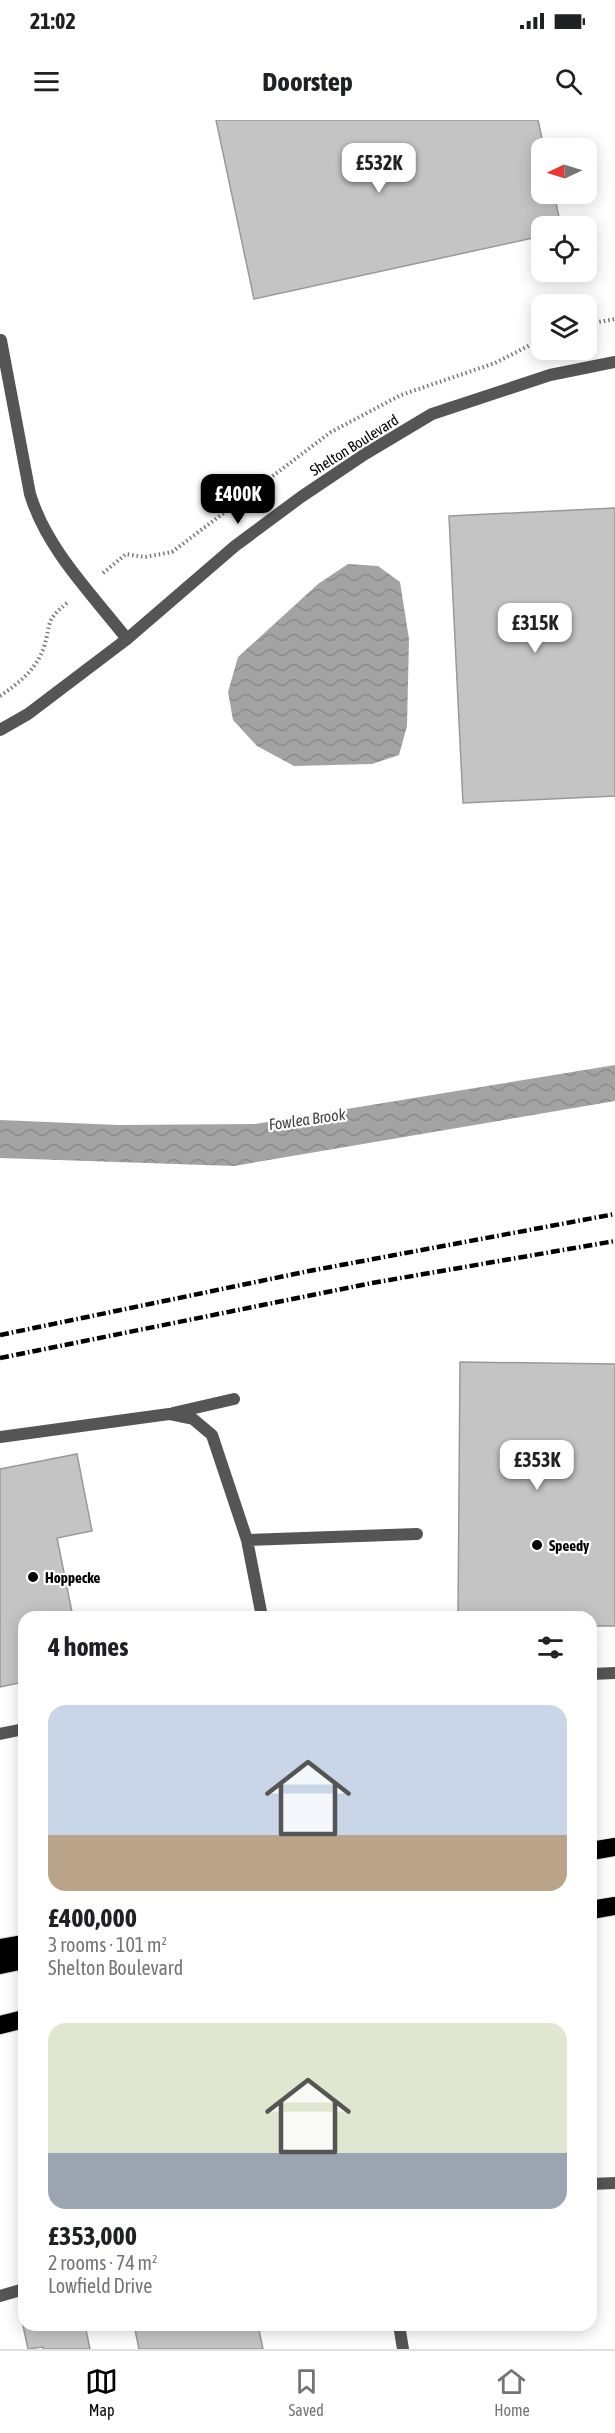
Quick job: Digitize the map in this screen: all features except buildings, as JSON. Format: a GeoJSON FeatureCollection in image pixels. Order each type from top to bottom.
{"type":"FeatureCollection","features":[{"type":"Feature","properties":{"kind":"highway"},"geometry":{"type":"LineString","coordinates":[[597,1850],[615,1847]]}},
{"type":"Feature","properties":{"kind":"highway"},"geometry":{"type":"LineString","coordinates":[[597,1909],[615,1906]]}},
{"type":"Feature","properties":{"kind":"highway"},"geometry":{"type":"LineString","coordinates":[[0,1948],[18,1945]]}},
{"type":"Feature","properties":{"kind":"highway"},"geometry":{"type":"LineString","coordinates":[[0,1965],[18,1961]]}},
{"type":"Feature","properties":{"kind":"highway"},"geometry":{"type":"LineString","coordinates":[[0,2025],[18,2020]]}},
{"type":"Feature","properties":{"kind":"street"},"geometry":{"type":"LineString","coordinates":[[2,340],[30,494],[36,515],[55,547],[128,639]]}},
{"type":"Feature","properties":{"kind":"street","name":"Shelton Boulevard"},"geometry":{"type":"LineString","coordinates":[[0,730],[28,714],[128,639],[235,546],[301,497],[365,454],[432,414],[550,375],[615,362]]}},
{"type":"Feature","properties":{"kind":"street"},"geometry":{"type":"LineString","coordinates":[[0,1437],[169,1414],[234,1399]]}},
{"type":"Feature","properties":{"kind":"street"},"geometry":{"type":"LineString","coordinates":[[169,1414],[193,1419],[212,1435],[247,1540],[261,1611]]}},
{"type":"Feature","properties":{"kind":"street"},"geometry":{"type":"LineString","coordinates":[[247,1540],[417,1534]]}},
{"type":"Feature","properties":{"kind":"street"},"geometry":{"type":"LineString","coordinates":[[597,1674],[615,1673]]}},
{"type":"Feature","properties":{"kind":"street"},"geometry":{"type":"LineString","coordinates":[[0,1734],[18,1730]]}},
{"type":"Feature","properties":{"kind":"street"},"geometry":{"type":"LineString","coordinates":[[597,2184],[615,2183]]}},
{"type":"Feature","properties":{"kind":"street"},"geometry":{"type":"LineString","coordinates":[[0,2296],[18,2291]]}},
{"type":"Feature","properties":{"kind":"street"},"geometry":{"type":"LineString","coordinates":[[400,2331],[403,2349]]}},
{"type":"Feature","properties":{"kind":"path"},"geometry":{"type":"LineString","coordinates":[[597,322],[615,319]]}},
{"type":"Feature","properties":{"kind":"path"},"geometry":{"type":"LineString","coordinates":[[0,696],[32,671],[44,648],[51,616]]}},
{"type":"Feature","properties":{"kind":"water"},"geometry":{"type":"Polygon","coordinates":[[[348,564],[378,566],[400,582],[409,639],[407,726],[399,755],[372,764],[294,766],[257,746],[233,720],[228,692],[238,657],[318,584],[348,564]]]}},
{"type":"Feature","properties":{"kind":"water","name":"Fowlea Brook"},"geometry":{"type":"Polygon","coordinates":[[[615,1065],[615,1101],[234,1166],[0,1158],[0,1120],[118,1125],[255,1124],[615,1065]]]}},
{"type":"Feature","properties":{"kind":"railway"},"geometry":{"type":"LineString","coordinates":[[0,1335],[309,1271],[615,1214]]}},
{"type":"Feature","properties":{"kind":"railway"},"geometry":{"type":"LineString","coordinates":[[0,1358],[372,1283],[615,1241]]}},
{"type":"Feature","properties":{"kind":"place","name":"Speedy"},"geometry":{"type":"Point","coordinates":[537,1545]}},
{"type":"Feature","properties":{"kind":"place","name":"Hoppecke"},"geometry":{"type":"Point","coordinates":[33,1577]}}]}
